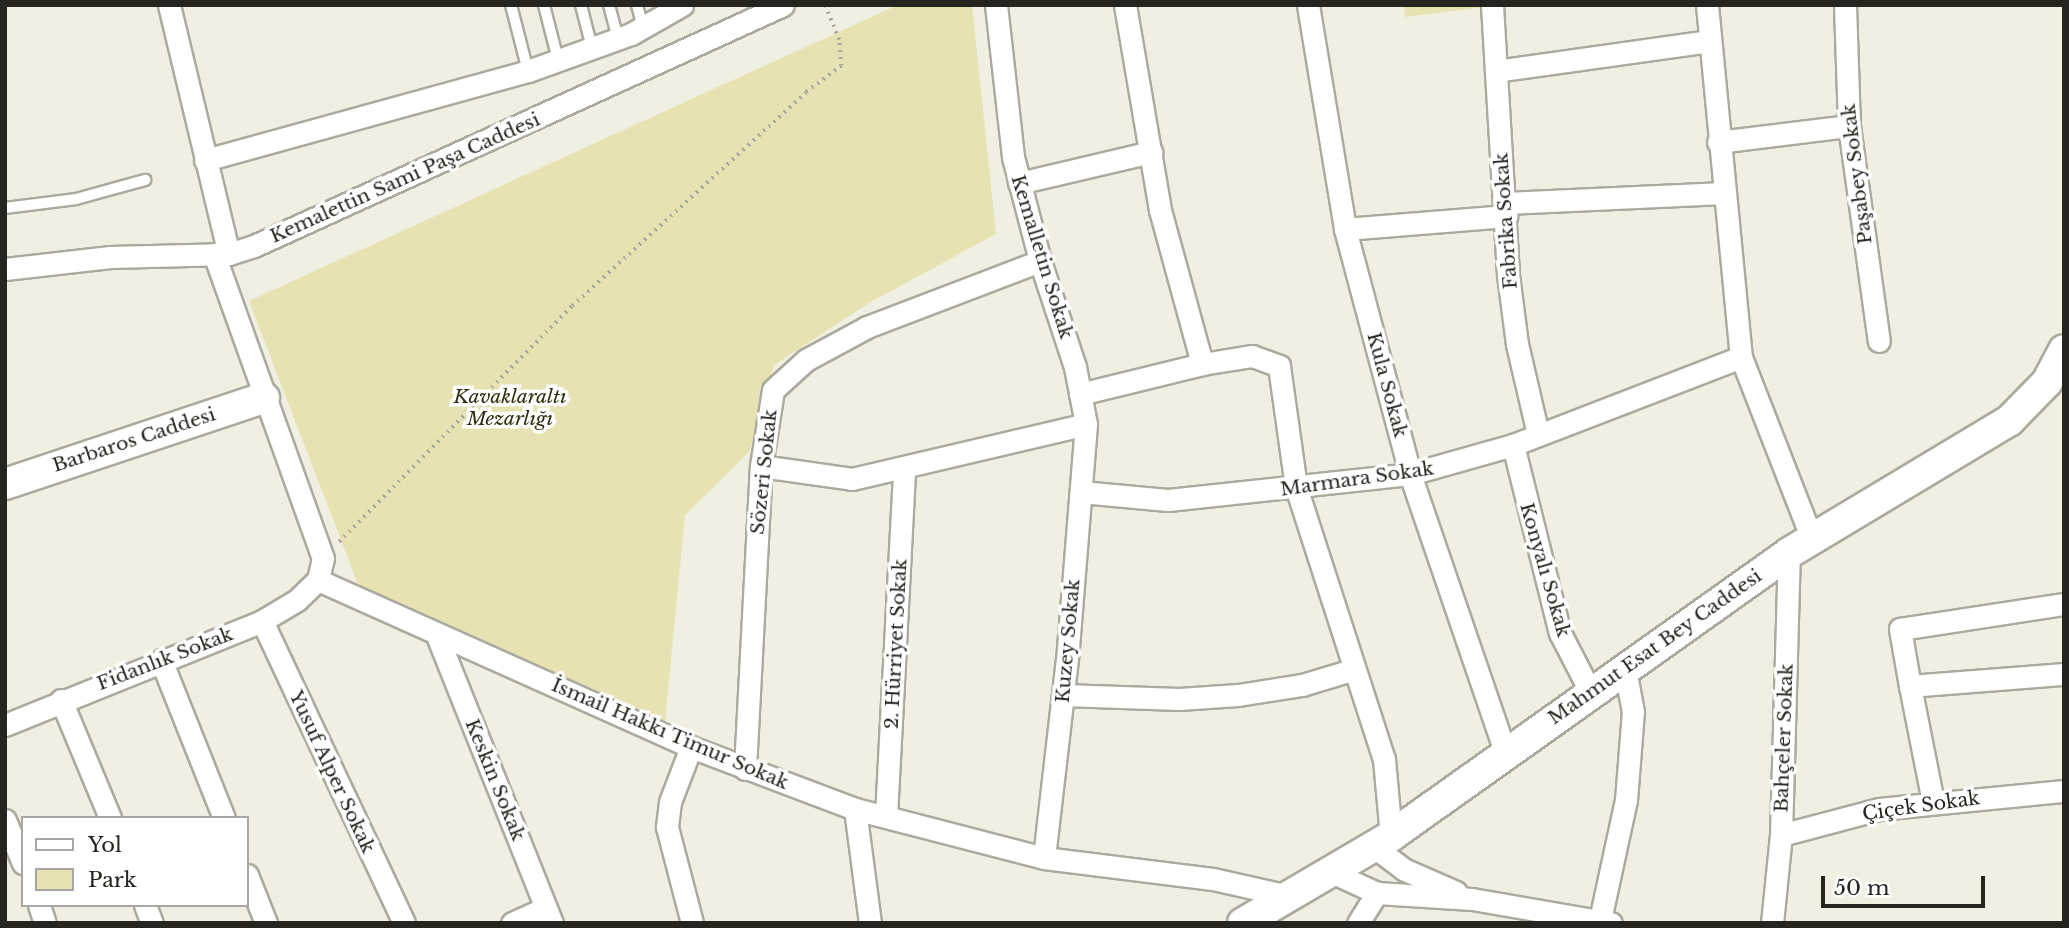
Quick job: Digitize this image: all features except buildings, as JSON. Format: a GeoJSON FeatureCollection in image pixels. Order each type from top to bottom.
{"type":"FeatureCollection","features":[{"type":"Feature","properties":{"kind":"street"},"geometry":{"type":"LineString","coordinates":[[169,5],[205,160],[222,254],[264,398],[323,558],[318,580]]}},
{"type":"Feature","properties":{"kind":"street","name":"Kemalettin Sami Paşa Caddesi"},"geometry":{"type":"LineString","coordinates":[[5,269],[110,257],[222,254],[343,207],[783,5]]}},
{"type":"Feature","properties":{"kind":"street","name":"Kemalletin Sokak"},"geometry":{"type":"LineString","coordinates":[[996,5],[1019,183],[1080,394],[1086,424]]}},
{"type":"Feature","properties":{"kind":"street"},"geometry":{"type":"LineString","coordinates":[[1125,5],[1172,263],[1202,364]]}},
{"type":"Feature","properties":{"kind":"street","name":"Kula Sokak"},"geometry":{"type":"LineString","coordinates":[[1308,5],[1345,229],[1410,474],[1506,754]]}},
{"type":"Feature","properties":{"kind":"street","name":"Fabrika Sokak"},"geometry":{"type":"LineString","coordinates":[[1492,5],[1517,344],[1538,434]]}},
{"type":"Feature","properties":{"kind":"street"},"geometry":{"type":"LineString","coordinates":[[1707,5],[1718,142],[1736,272],[1741,357],[1801,546]]}},
{"type":"Feature","properties":{"kind":"street"},"geometry":{"type":"LineString","coordinates":[[1845,6],[1854,5]]}},
{"type":"Feature","properties":{"kind":"street","name":"Paşabey Sokak"},"geometry":{"type":"LineString","coordinates":[[1845,6],[1849,126],[1879,341]]}},
{"type":"Feature","properties":{"kind":"street"},"geometry":{"type":"LineString","coordinates":[[205,160],[528,71],[618,39],[674,7]]}},
{"type":"Feature","properties":{"kind":"street"},"geometry":{"type":"LineString","coordinates":[[1496,71],[1710,41]]}},
{"type":"Feature","properties":{"kind":"street"},"geometry":{"type":"LineString","coordinates":[[1718,142],[1849,126]]}},
{"type":"Feature","properties":{"kind":"street"},"geometry":{"type":"LineString","coordinates":[[1019,183],[1151,152]]}},
{"type":"Feature","properties":{"kind":"street"},"geometry":{"type":"LineString","coordinates":[[1345,229],[1506,210],[1724,192]]}},
{"type":"Feature","properties":{"kind":"street","name":"Sözeri Sokak"},"geometry":{"type":"LineString","coordinates":[[745,769],[761,466],[773,390],[788,373],[867,327],[1040,261]]}},
{"type":"Feature","properties":{"kind":"street"},"geometry":{"type":"LineString","coordinates":[[1080,394],[1202,364],[1252,356],[1279,366],[1296,487],[1352,670],[1384,759],[1382,841],[1403,869],[1472,899],[1527,915],[1606,921],[1626,800],[1633,712],[1625,669]]}},
{"type":"Feature","properties":{"kind":"street","name":"Marmara Sokak"},"geometry":{"type":"LineString","coordinates":[[1080,492],[1168,500],[1410,474],[1513,445],[1741,357]]}},
{"type":"Feature","properties":{"kind":"street","name":"Mahmut Esat Bey Caddesi"},"geometry":{"type":"LineString","coordinates":[[1242,923],[1284,895],[1382,841],[1590,691],[1801,546],[2009,421],[2058,370]]}},
{"type":"Feature","properties":{"kind":"street","name":"Barbaros Caddesi"},"geometry":{"type":"LineString","coordinates":[[5,484],[264,398]]}},
{"type":"Feature","properties":{"kind":"street"},"geometry":{"type":"LineString","coordinates":[[761,466],[852,480],[904,471],[1001,441],[1086,424]]}},
{"type":"Feature","properties":{"kind":"street","name":"Kuzey Sokak"},"geometry":{"type":"LineString","coordinates":[[1044,858],[1063,695],[1086,424]]}},
{"type":"Feature","properties":{"kind":"street","name":"Konyalı Sokak"},"geometry":{"type":"LineString","coordinates":[[1513,445],[1560,633],[1590,691]]}},
{"type":"Feature","properties":{"kind":"street","name":"2. Hürriyet Sokak"},"geometry":{"type":"LineString","coordinates":[[886,816],[904,471]]}},
{"type":"Feature","properties":{"kind":"street","name":"Bahçeler Sokak"},"geometry":{"type":"LineString","coordinates":[[1772,923],[1781,835],[1801,546]]}},
{"type":"Feature","properties":{"kind":"street","name":"İsmail Hakkı Timur Sokak"},"geometry":{"type":"LineString","coordinates":[[318,580],[438,638],[691,747],[855,809],[1044,858],[1213,879],[1284,895]]}},
{"type":"Feature","properties":{"kind":"street","name":"Fidanlık Sokak"},"geometry":{"type":"LineString","coordinates":[[5,725],[61,700],[262,621],[297,600],[318,580]]}},
{"type":"Feature","properties":{"kind":"street"},"geometry":{"type":"LineString","coordinates":[[1933,802],[1900,629],[2064,604]]}},
{"type":"Feature","properties":{"kind":"street","name":"Yusuf Alper Sokak"},"geometry":{"type":"LineString","coordinates":[[262,621],[404,923]]}},
{"type":"Feature","properties":{"kind":"street","name":"Keskin Sokak"},"geometry":{"type":"LineString","coordinates":[[438,638],[549,916]]}},
{"type":"Feature","properties":{"kind":"street"},"geometry":{"type":"LineString","coordinates":[[161,660],[223,816]]}},
{"type":"Feature","properties":{"kind":"street"},"geometry":{"type":"LineString","coordinates":[[1063,695],[1179,699],[1238,695],[1302,685],[1352,670]]}},
{"type":"Feature","properties":{"kind":"street"},"geometry":{"type":"LineString","coordinates":[[1910,685],[2064,674]]}},
{"type":"Feature","properties":{"kind":"street"},"geometry":{"type":"LineString","coordinates":[[61,700],[109,816]]}},
{"type":"Feature","properties":{"kind":"street"},"geometry":{"type":"LineString","coordinates":[[691,747],[670,802],[667,827],[692,923]]}},
{"type":"Feature","properties":{"kind":"street","name":"Çiçek Sokak"},"geometry":{"type":"LineString","coordinates":[[1781,835],[1879,809],[2064,791]]}},
{"type":"Feature","properties":{"kind":"street"},"geometry":{"type":"LineString","coordinates":[[855,809],[870,923]]}},
{"type":"Feature","properties":{"kind":"street"},"geometry":{"type":"LineString","coordinates":[[5,820],[21,858]]}},
{"type":"Feature","properties":{"kind":"street"},"geometry":{"type":"LineString","coordinates":[[1327,870],[1377,893],[1472,899]]}},
{"type":"Feature","properties":{"kind":"street"},"geometry":{"type":"LineString","coordinates":[[248,878],[266,923]]}},
{"type":"Feature","properties":{"kind":"street"},"geometry":{"type":"LineString","coordinates":[[1358,923],[1377,893]]}},
{"type":"Feature","properties":{"kind":"street"},"geometry":{"type":"LineString","coordinates":[[512,923],[549,916]]}},
{"type":"Feature","properties":{"kind":"lane"},"geometry":{"type":"LineString","coordinates":[[511,5],[528,71]]}},
{"type":"Feature","properties":{"kind":"lane"},"geometry":{"type":"LineString","coordinates":[[544,5],[558,60]]}},
{"type":"Feature","properties":{"kind":"lane"},"geometry":{"type":"LineString","coordinates":[[581,5],[592,48]]}},
{"type":"Feature","properties":{"kind":"lane"},"geometry":{"type":"LineString","coordinates":[[609,5],[618,39]]}},
{"type":"Feature","properties":{"kind":"lane"},"geometry":{"type":"LineString","coordinates":[[637,5],[643,27]]}},
{"type":"Feature","properties":{"kind":"lane"},"geometry":{"type":"LineString","coordinates":[[5,208],[76,199],[145,180]]}},
{"type":"Feature","properties":{"kind":"path"},"geometry":{"type":"LineString","coordinates":[[323,558],[572,306],[806,92],[841,66],[839,40],[825,5]]}},
{"type":"Feature","properties":{"kind":"green space","name":"Kavaklaraltı Mezarlığı"},"geometry":{"type":"Polygon","coordinates":[[[898,5],[972,5],[996,234],[869,303],[774,365],[749,452],[685,515],[665,721],[358,584],[249,301],[898,5]]]}},
{"type":"Feature","properties":{"kind":"green space"},"geometry":{"type":"Polygon","coordinates":[[[1404,5],[1484,5],[1485,7],[1405,17],[1404,5]]]}}]}
